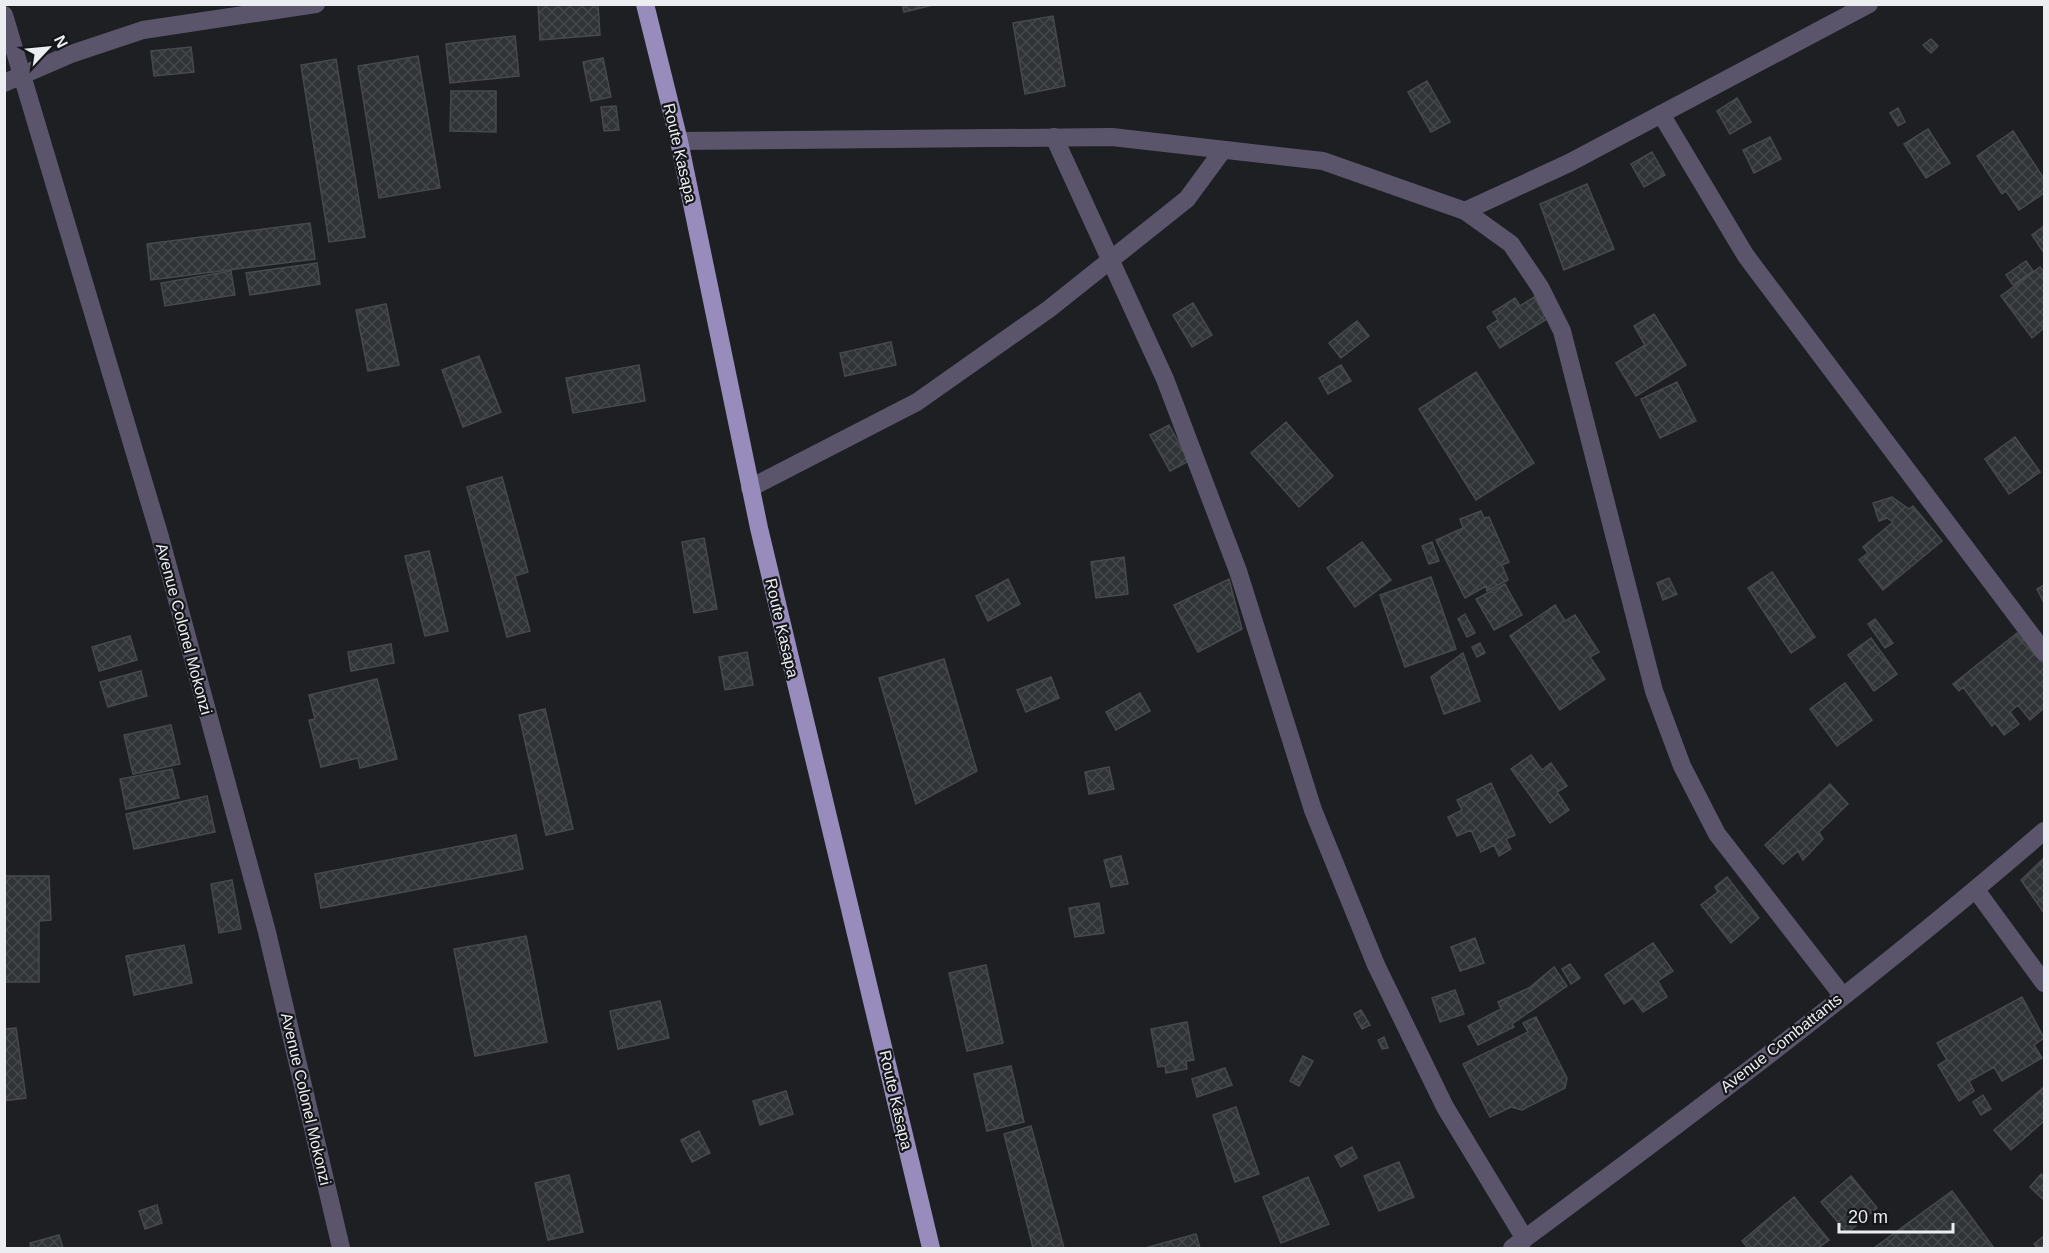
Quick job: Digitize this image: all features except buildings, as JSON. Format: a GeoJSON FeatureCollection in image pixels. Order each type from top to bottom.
{"type":"FeatureCollection","features":[{"type":"Feature","properties":{"kind":"main road","name":"Route Kasapa"},"geometry":{"type":"LineString","coordinates":[[645,4],[679,141],[750,488],[931,1248]]}},
{"type":"Feature","properties":{"kind":"street"},"geometry":{"type":"LineString","coordinates":[[13,80],[71,54],[143,30],[316,4]]}},
{"type":"Feature","properties":{"kind":"street"},"geometry":{"type":"LineString","coordinates":[[1465,211],[1569,163],[1869,4]]}},
{"type":"Feature","properties":{"kind":"street","name":"Avenue Colonel Mokonzi"},"geometry":{"type":"LineString","coordinates":[[4,15],[13,80],[166,560],[267,932],[341,1248]]}},
{"type":"Feature","properties":{"kind":"street"},"geometry":{"type":"LineString","coordinates":[[1661,114],[1746,256],[2044,652]]}},
{"type":"Feature","properties":{"kind":"street"},"geometry":{"type":"LineString","coordinates":[[679,141],[1112,136],[1323,161],[1465,211],[1511,244],[1540,287],[1562,331],[1654,691],[1682,766],[1717,834],[1842,995]]}},
{"type":"Feature","properties":{"kind":"street"},"geometry":{"type":"LineString","coordinates":[[1054,137],[1165,379],[1238,570],[1313,810],[1376,965],[1445,1107],[1519,1244]]}},
{"type":"Feature","properties":{"kind":"street"},"geometry":{"type":"LineString","coordinates":[[750,488],[917,402],[1112,261],[1187,199],[1223,150]]}},
{"type":"Feature","properties":{"kind":"street","name":"Avenue Combattants"},"geometry":{"type":"LineString","coordinates":[[1519,1244],[1650,1146],[1977,890],[2044,831]]}},
{"type":"Feature","properties":{"kind":"street"},"geometry":{"type":"LineString","coordinates":[[1977,890],[2044,983]]}}]}
